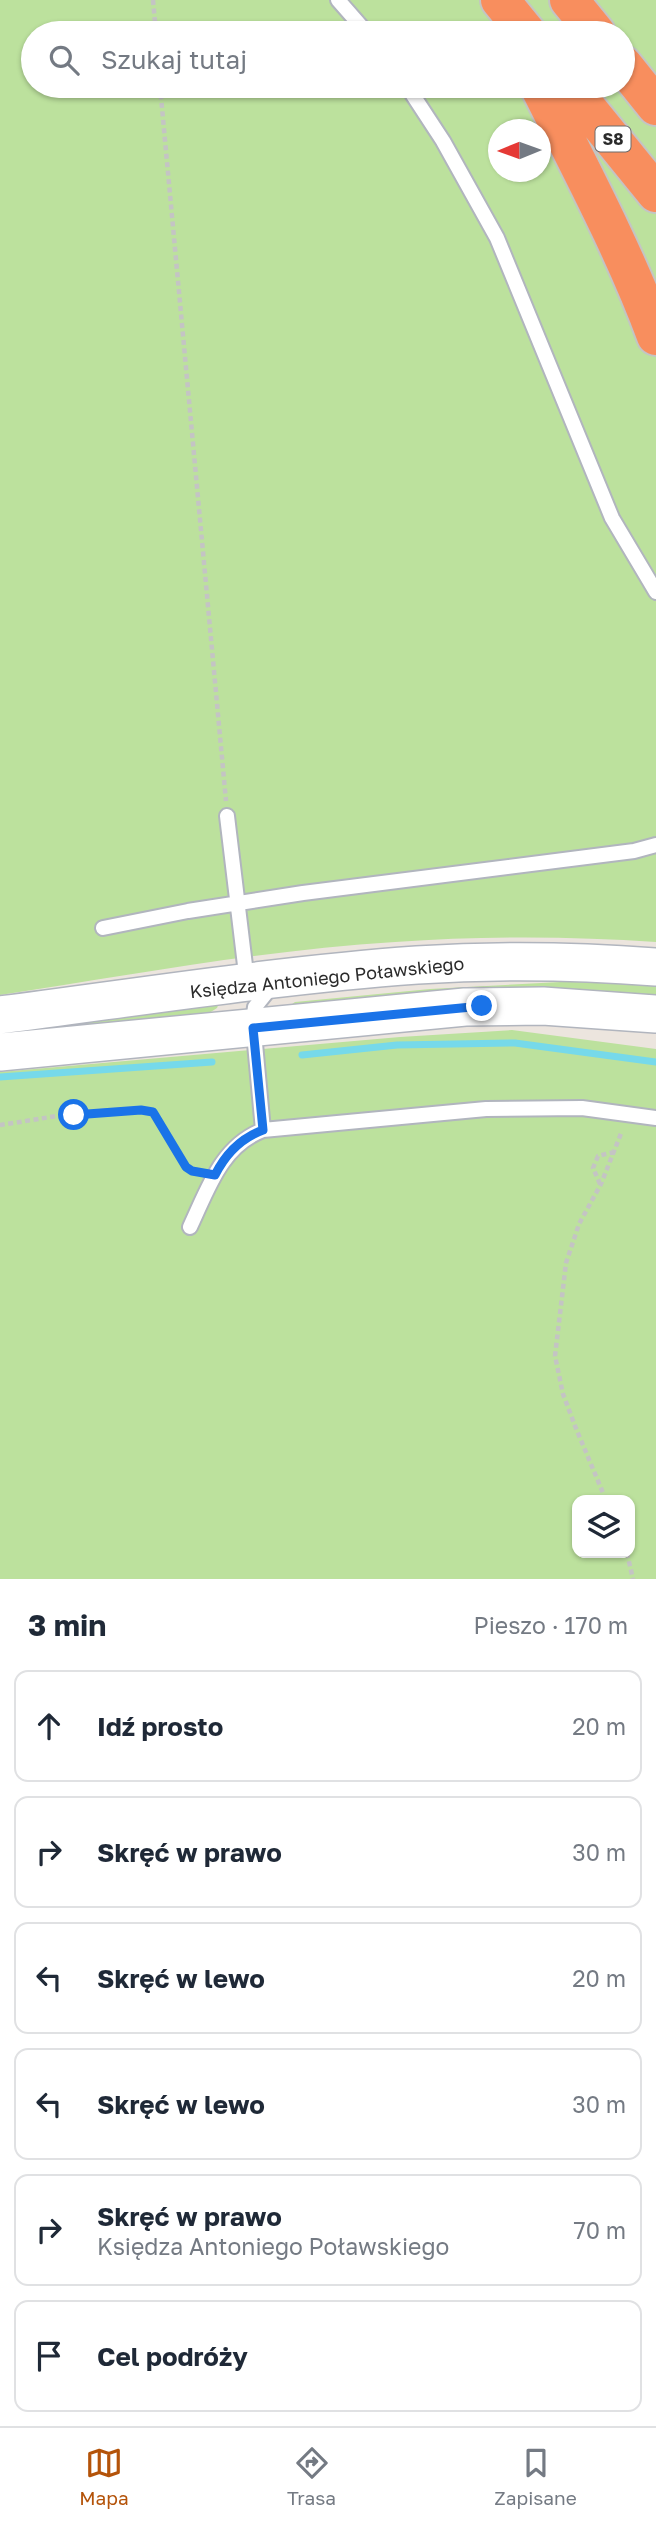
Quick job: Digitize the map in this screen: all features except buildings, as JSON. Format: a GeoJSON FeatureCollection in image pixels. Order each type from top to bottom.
{"type":"FeatureCollection","features":[{"type":"Feature","properties":{"kind":"highway"},"geometry":{"type":"LineString","coordinates":[[497,0],[507,21]]}},
{"type":"Feature","properties":{"kind":"highway"},"geometry":{"type":"LineString","coordinates":[[497,0],[516,21]]}},
{"type":"Feature","properties":{"kind":"highway"},"geometry":{"type":"LineString","coordinates":[[635,58],[656,75]]}},
{"type":"Feature","properties":{"kind":"highway"},"geometry":{"type":"LineString","coordinates":[[635,80],[656,106]]}},
{"type":"Feature","properties":{"kind":"highway"},"geometry":{"type":"LineString","coordinates":[[545,98],[590,186],[645,305],[656,336]]}},
{"type":"Feature","properties":{"kind":"highway","name":"S8"},"geometry":{"type":"LineString","coordinates":[[579,98],[656,193]]}},
{"type":"Feature","properties":{"kind":"main road","name":"Księdza Antoniego Poławskiego"},"geometry":{"type":"LineString","coordinates":[[0,1014],[416,965],[586,962],[656,967]]}},
{"type":"Feature","properties":{"kind":"main road"},"geometry":{"type":"LineString","coordinates":[[0,1052],[500,1005],[656,1014]]}},
{"type":"Feature","properties":{"kind":"lane"},"geometry":{"type":"LineString","coordinates":[[338,0],[356,21]]}},
{"type":"Feature","properties":{"kind":"lane"},"geometry":{"type":"LineString","coordinates":[[415,98],[443,141],[497,238],[612,518],[656,592]]}},
{"type":"Feature","properties":{"kind":"lane"},"geometry":{"type":"LineString","coordinates":[[227,816],[247,984]]}},
{"type":"Feature","properties":{"kind":"lane"},"geometry":{"type":"LineString","coordinates":[[103,928],[237,903],[634,851],[656,845]]}},
{"type":"Feature","properties":{"kind":"lane"},"geometry":{"type":"LineString","coordinates":[[263,1130],[253,1028],[255,1007],[267,990],[296,978]]}},
{"type":"Feature","properties":{"kind":"lane"},"geometry":{"type":"LineString","coordinates":[[190,1227],[220,1164],[237,1144],[263,1130],[486,1109],[582,1108],[656,1118]]}},
{"type":"Feature","properties":{"kind":"path"},"geometry":{"type":"LineString","coordinates":[[152,0],[155,21]]}},
{"type":"Feature","properties":{"kind":"path"},"geometry":{"type":"LineString","coordinates":[[161,98],[227,816]]}},
{"type":"Feature","properties":{"kind":"path"},"geometry":{"type":"LineString","coordinates":[[0,1125],[116,1111],[153,1112],[186,1167],[192,1171],[215,1175]]}},
{"type":"Feature","properties":{"kind":"path"},"geometry":{"type":"LineString","coordinates":[[604,1495],[571,1416],[555,1356],[566,1263],[579,1224],[601,1184],[628,1115]]}},
{"type":"Feature","properties":{"kind":"path"},"geometry":{"type":"LineString","coordinates":[[601,1184],[593,1168],[598,1156],[615,1152]]}},
{"type":"Feature","properties":{"kind":"path"},"geometry":{"type":"LineString","coordinates":[[627,1558],[633,1579]]}},
{"type":"Feature","properties":{"kind":"green space"},"geometry":{"type":"Polygon","coordinates":[[[0,0],[656,0],[656,942],[493,938],[428,940],[296,951],[0,995],[0,0]]]}},
{"type":"Feature","properties":{"kind":"green space"},"geometry":{"type":"Polygon","coordinates":[[[579,981],[656,982],[656,999],[288,1007],[295,1002],[430,989],[579,981]]]}},
{"type":"Feature","properties":{"kind":"green space"},"geometry":{"type":"Polygon","coordinates":[[[219,1003],[217,1008],[203,1017],[0,1036],[0,1028],[219,1003]]]}},
{"type":"Feature","properties":{"kind":"green space"},"geometry":{"type":"Polygon","coordinates":[[[512,1030],[656,1049],[656,1579],[0,1579],[0,1072],[400,1037],[512,1030]]]}},
{"type":"Feature","properties":{"kind":"waterway"},"geometry":{"type":"LineString","coordinates":[[302,1055],[397,1045],[515,1043],[656,1062]]}},
{"type":"Feature","properties":{"kind":"waterway"},"geometry":{"type":"LineString","coordinates":[[0,1077],[212,1062]]}},
{"type":"Feature","properties":{"kind":"route"},"geometry":{"type":"LineString","coordinates":[[74,1115],[141,1110],[153,1112],[186,1167],[192,1171],[215,1175],[220,1164],[237,1144],[263,1130],[253,1028],[482,1006]]}}]}
